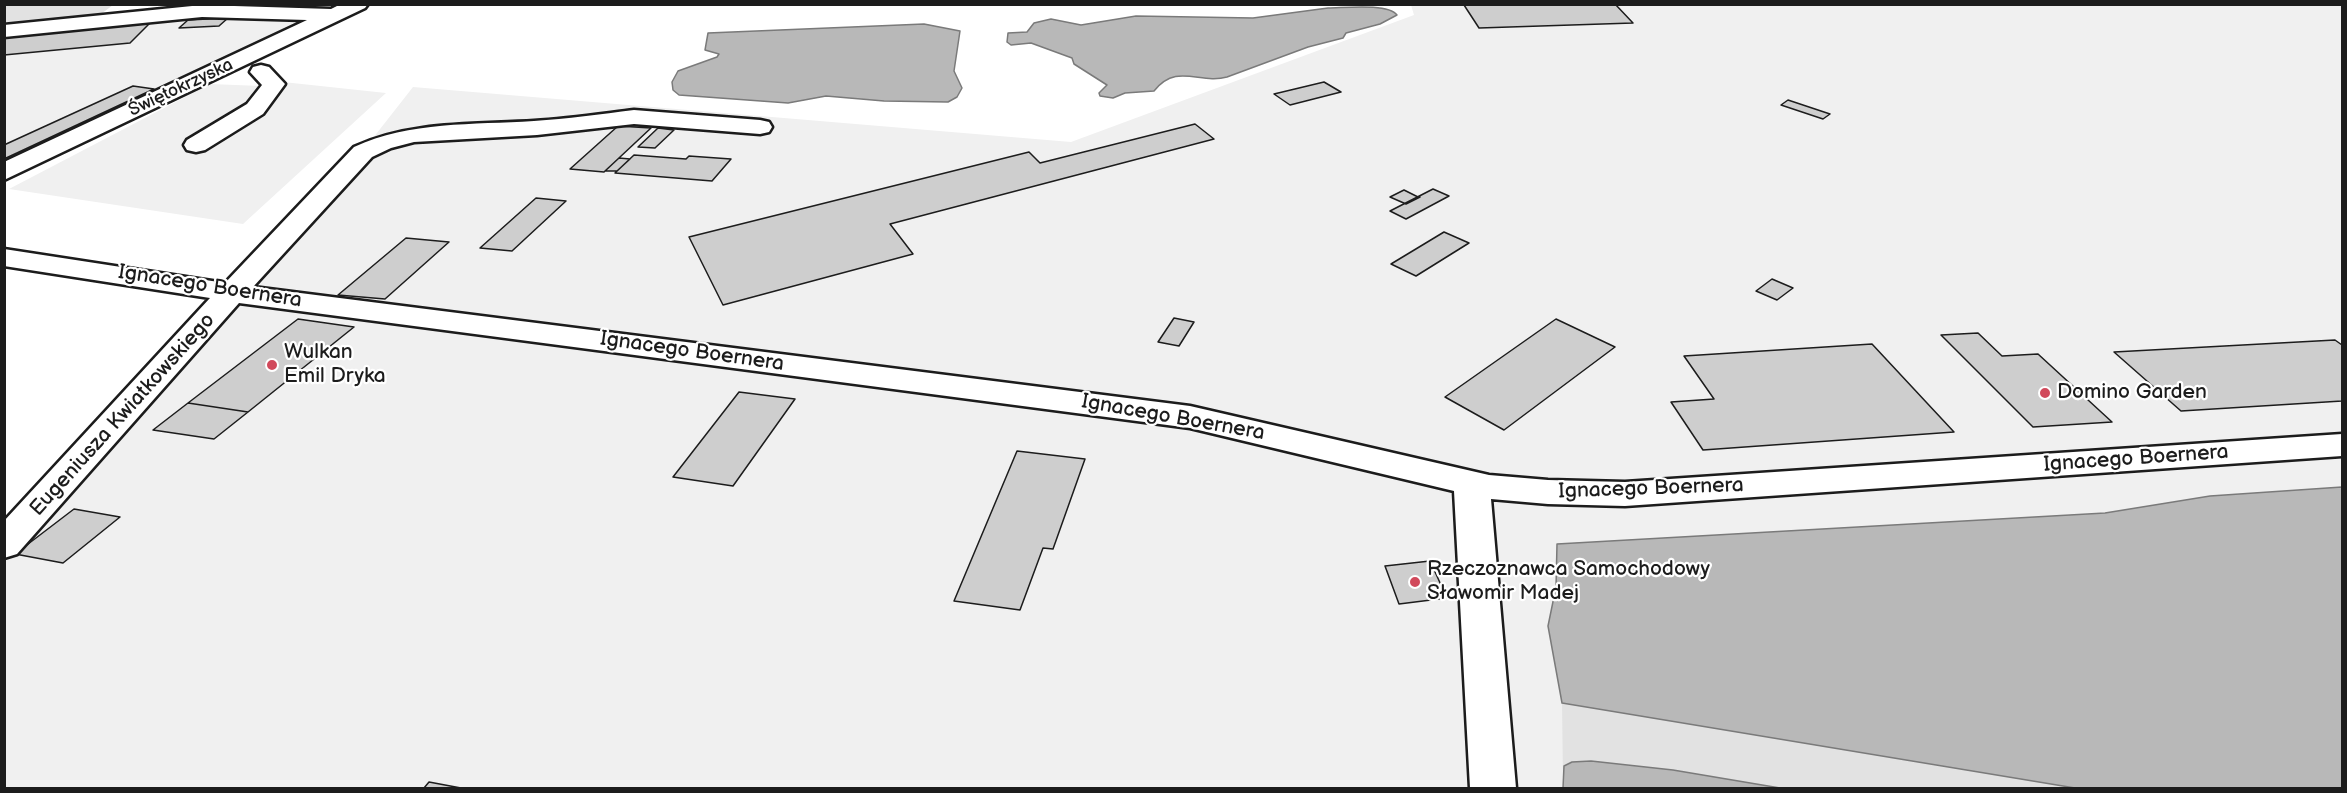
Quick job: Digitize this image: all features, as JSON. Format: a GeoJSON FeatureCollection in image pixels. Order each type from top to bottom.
{"type":"FeatureCollection","features":[{"type":"Feature","properties":{"kind":"street"},"geometry":{"type":"LineString","coordinates":[[127,7],[173,4]]}},
{"type":"Feature","properties":{"kind":"street"},"geometry":{"type":"LineString","coordinates":[[290,4],[348,10]]}},
{"type":"Feature","properties":{"kind":"street"},"geometry":{"type":"LineString","coordinates":[[4,31],[202,11],[348,10]]}},
{"type":"Feature","properties":{"kind":"street","name":"Świętokrzyska"},"geometry":{"type":"LineString","coordinates":[[4,172],[348,10]]}},
{"type":"Feature","properties":{"kind":"street"},"geometry":{"type":"LineString","coordinates":[[196,145],[255,109],[274,84],[261,72]]}},
{"type":"Feature","properties":{"kind":"street","name":"Eugeniusza Kwiatkowskiego"},"geometry":{"type":"LineString","coordinates":[[4,545],[256,266],[363,152],[382,143],[413,135],[537,128],[634,117],[760,127]]}},
{"type":"Feature","properties":{"kind":"street","name":"Ignacego Boernera"},"geometry":{"type":"LineString","coordinates":[[5,257],[234,293],[1190,417],[1472,483],[1535,492],[1625,494],[2343,445]]}},
{"type":"Feature","properties":{"kind":"street"},"geometry":{"type":"LineString","coordinates":[[1472,483],[1493,789]]}},
{"type":"Feature","properties":{"kind":"shaded area"},"geometry":{"type":"Polygon","coordinates":[[[196,4],[325,10],[5,161],[4,25],[196,4]]]}},
{"type":"Feature","properties":{"kind":"shaded area"},"geometry":{"type":"Polygon","coordinates":[[[4,5],[113,5],[101,14],[5,25],[4,5]]]}},
{"type":"Feature","properties":{"kind":"shaded area"},"geometry":{"type":"Polygon","coordinates":[[[1411,5],[2342,5],[2342,788],[5,788],[4,545],[355,161],[413,87],[1071,142],[1414,15],[1411,5]]]}},
{"type":"Feature","properties":{"kind":"shaded area"},"geometry":{"type":"Polygon","coordinates":[[[1328,8],[1385,9],[1397,15],[1380,24],[1346,33],[1343,38],[1308,47],[1227,77],[1217,79],[1180,76],[1163,82],[1154,91],[1125,93],[1113,98],[1100,96],[1099,93],[1107,85],[1074,64],[1072,58],[1031,43],[1011,45],[1007,42],[1008,33],[1027,32],[1034,23],[1051,19],[1081,25],[1136,16],[1253,18],[1328,8]]]}},
{"type":"Feature","properties":{"kind":"shaded area"},"geometry":{"type":"Polygon","coordinates":[[[924,24],[960,31],[954,71],[962,88],[957,97],[948,102],[884,101],[826,96],[788,103],[679,95],[673,90],[672,82],[678,71],[717,57],[719,54],[705,50],[708,33],[924,24]]]}},
{"type":"Feature","properties":{"kind":"shaded area"},"geometry":{"type":"Polygon","coordinates":[[[283,82],[386,93],[243,224],[9,189],[210,84],[261,86],[283,82]]]}},
{"type":"Feature","properties":{"kind":"shaded area"},"geometry":{"type":"Polygon","coordinates":[[[2342,487],[2342,788],[2075,788],[1562,703],[1548,626],[1556,587],[1557,544],[2105,513],[2210,496],[2342,487]]]}},
{"type":"Feature","properties":{"kind":"shaded area"},"geometry":{"type":"Polygon","coordinates":[[[1562,703],[2079,788],[1745,788],[1591,762],[1563,779],[1562,703]]]}},
{"type":"Feature","properties":{"kind":"shaded area"},"geometry":{"type":"Polygon","coordinates":[[[1591,761],[1673,770],[1780,788],[1563,788],[1564,766],[1572,762],[1591,761]]]}},
{"type":"Feature","properties":{"kind":"building"},"geometry":{"type":"Polygon","coordinates":[[[1615,4],[1633,23],[1479,28],[1464,5],[1615,4]]]}},
{"type":"Feature","properties":{"kind":"building"},"geometry":{"type":"Polygon","coordinates":[[[228,18],[219,26],[179,28],[188,20],[228,18]]]}},
{"type":"Feature","properties":{"kind":"building"},"geometry":{"type":"Polygon","coordinates":[[[150,23],[130,43],[4,55],[4,35],[150,23]]]}},
{"type":"Feature","properties":{"kind":"building"},"geometry":{"type":"Polygon","coordinates":[[[1324,82],[1341,92],[1290,105],[1274,94],[1324,82]]]}},
{"type":"Feature","properties":{"kind":"building"},"geometry":{"type":"Polygon","coordinates":[[[133,86],[154,89],[4,159],[4,145],[133,86]]]}},
{"type":"Feature","properties":{"kind":"building"},"geometry":{"type":"Polygon","coordinates":[[[1788,100],[1830,114],[1823,119],[1781,105],[1788,100]]]}},
{"type":"Feature","properties":{"kind":"building"},"geometry":{"type":"Polygon","coordinates":[[[1195,124],[1214,139],[890,224],[913,254],[723,305],[689,237],[1029,152],[1040,163],[1195,124]]]}},
{"type":"Feature","properties":{"kind":"building"},"geometry":{"type":"Polygon","coordinates":[[[618,126],[651,128],[604,172],[570,169],[618,126]]]}},
{"type":"Feature","properties":{"kind":"building"},"geometry":{"type":"Polygon","coordinates":[[[658,128],[674,130],[655,148],[638,147],[658,128]]]}},
{"type":"Feature","properties":{"kind":"building"},"geometry":{"type":"Polygon","coordinates":[[[634,155],[686,159],[689,156],[731,159],[712,181],[615,173],[634,155]]]}},
{"type":"Feature","properties":{"kind":"building"},"geometry":{"type":"Polygon","coordinates":[[[619,158],[630,159],[617,171],[605,171],[619,158]]]}},
{"type":"Feature","properties":{"kind":"building"},"geometry":{"type":"Polygon","coordinates":[[[1433,189],[1449,196],[1406,219],[1390,211],[1433,189]]]}},
{"type":"Feature","properties":{"kind":"building"},"geometry":{"type":"Polygon","coordinates":[[[1404,190],[1420,197],[1406,204],[1390,197],[1404,190]]]}},
{"type":"Feature","properties":{"kind":"building"},"geometry":{"type":"Polygon","coordinates":[[[536,198],[566,201],[512,251],[480,248],[536,198]]]}},
{"type":"Feature","properties":{"kind":"building"},"geometry":{"type":"Polygon","coordinates":[[[1444,232],[1469,243],[1416,276],[1391,264],[1444,232]]]}},
{"type":"Feature","properties":{"kind":"building"},"geometry":{"type":"Polygon","coordinates":[[[406,238],[449,242],[385,299],[338,295],[406,238]]]}},
{"type":"Feature","properties":{"kind":"building"},"geometry":{"type":"Polygon","coordinates":[[[1772,279],[1793,288],[1777,300],[1756,291],[1772,279]]]}},
{"type":"Feature","properties":{"kind":"building"},"geometry":{"type":"Polygon","coordinates":[[[1174,318],[1194,322],[1179,346],[1158,342],[1174,318]]]}},
{"type":"Feature","properties":{"kind":"building","name":"Wulkan Emil Dryka"},"geometry":{"type":"Polygon","coordinates":[[[298,319],[354,327],[248,412],[188,403],[298,319]]]}},
{"type":"Feature","properties":{"kind":"building"},"geometry":{"type":"Polygon","coordinates":[[[1556,319],[1615,347],[1504,430],[1445,397],[1556,319]]]}},
{"type":"Feature","properties":{"kind":"building"},"geometry":{"type":"Polygon","coordinates":[[[1978,333],[2002,356],[2038,354],[2112,422],[2033,427],[1941,335],[1978,333]]]}},
{"type":"Feature","properties":{"kind":"building"},"geometry":{"type":"Polygon","coordinates":[[[2335,340],[2342,345],[2342,401],[2181,411],[2114,352],[2335,340]]]}},
{"type":"Feature","properties":{"kind":"building"},"geometry":{"type":"Polygon","coordinates":[[[1872,344],[1954,432],[1703,450],[1671,402],[1714,399],[1684,356],[1872,344]]]}},
{"type":"Feature","properties":{"kind":"building"},"geometry":{"type":"Polygon","coordinates":[[[739,392],[795,399],[733,486],[673,477],[739,392]]]}},
{"type":"Feature","properties":{"kind":"building"},"geometry":{"type":"Polygon","coordinates":[[[188,403],[248,412],[214,439],[153,430],[188,403]]]}},
{"type":"Feature","properties":{"kind":"building"},"geometry":{"type":"Polygon","coordinates":[[[1017,451],[1085,459],[1053,549],[1043,548],[1020,610],[954,601],[1017,451]]]}},
{"type":"Feature","properties":{"kind":"building"},"geometry":{"type":"Polygon","coordinates":[[[74,509],[120,517],[63,563],[15,554],[74,509]]]}},
{"type":"Feature","properties":{"kind":"building","name":"Rzeczoznawca Samochodowy Sławomir Madej"},"geometry":{"type":"Polygon","coordinates":[[[1430,561],[1447,598],[1399,604],[1385,566],[1430,561]]]}},
{"type":"Feature","properties":{"kind":"building"},"geometry":{"type":"Polygon","coordinates":[[[429,782],[461,788],[424,788],[429,782]]]}},
{"type":"Feature","properties":{"kind":"place","name":"Wulkan Emil Dryka"},"geometry":{"type":"Point","coordinates":[272,365]}},
{"type":"Feature","properties":{"kind":"place","name":"Domino Garden"},"geometry":{"type":"Point","coordinates":[2045,393]}},
{"type":"Feature","properties":{"kind":"place","name":"Rzeczoznawca Samochodowy Sławomir Madej"},"geometry":{"type":"Point","coordinates":[1415,582]}}]}
